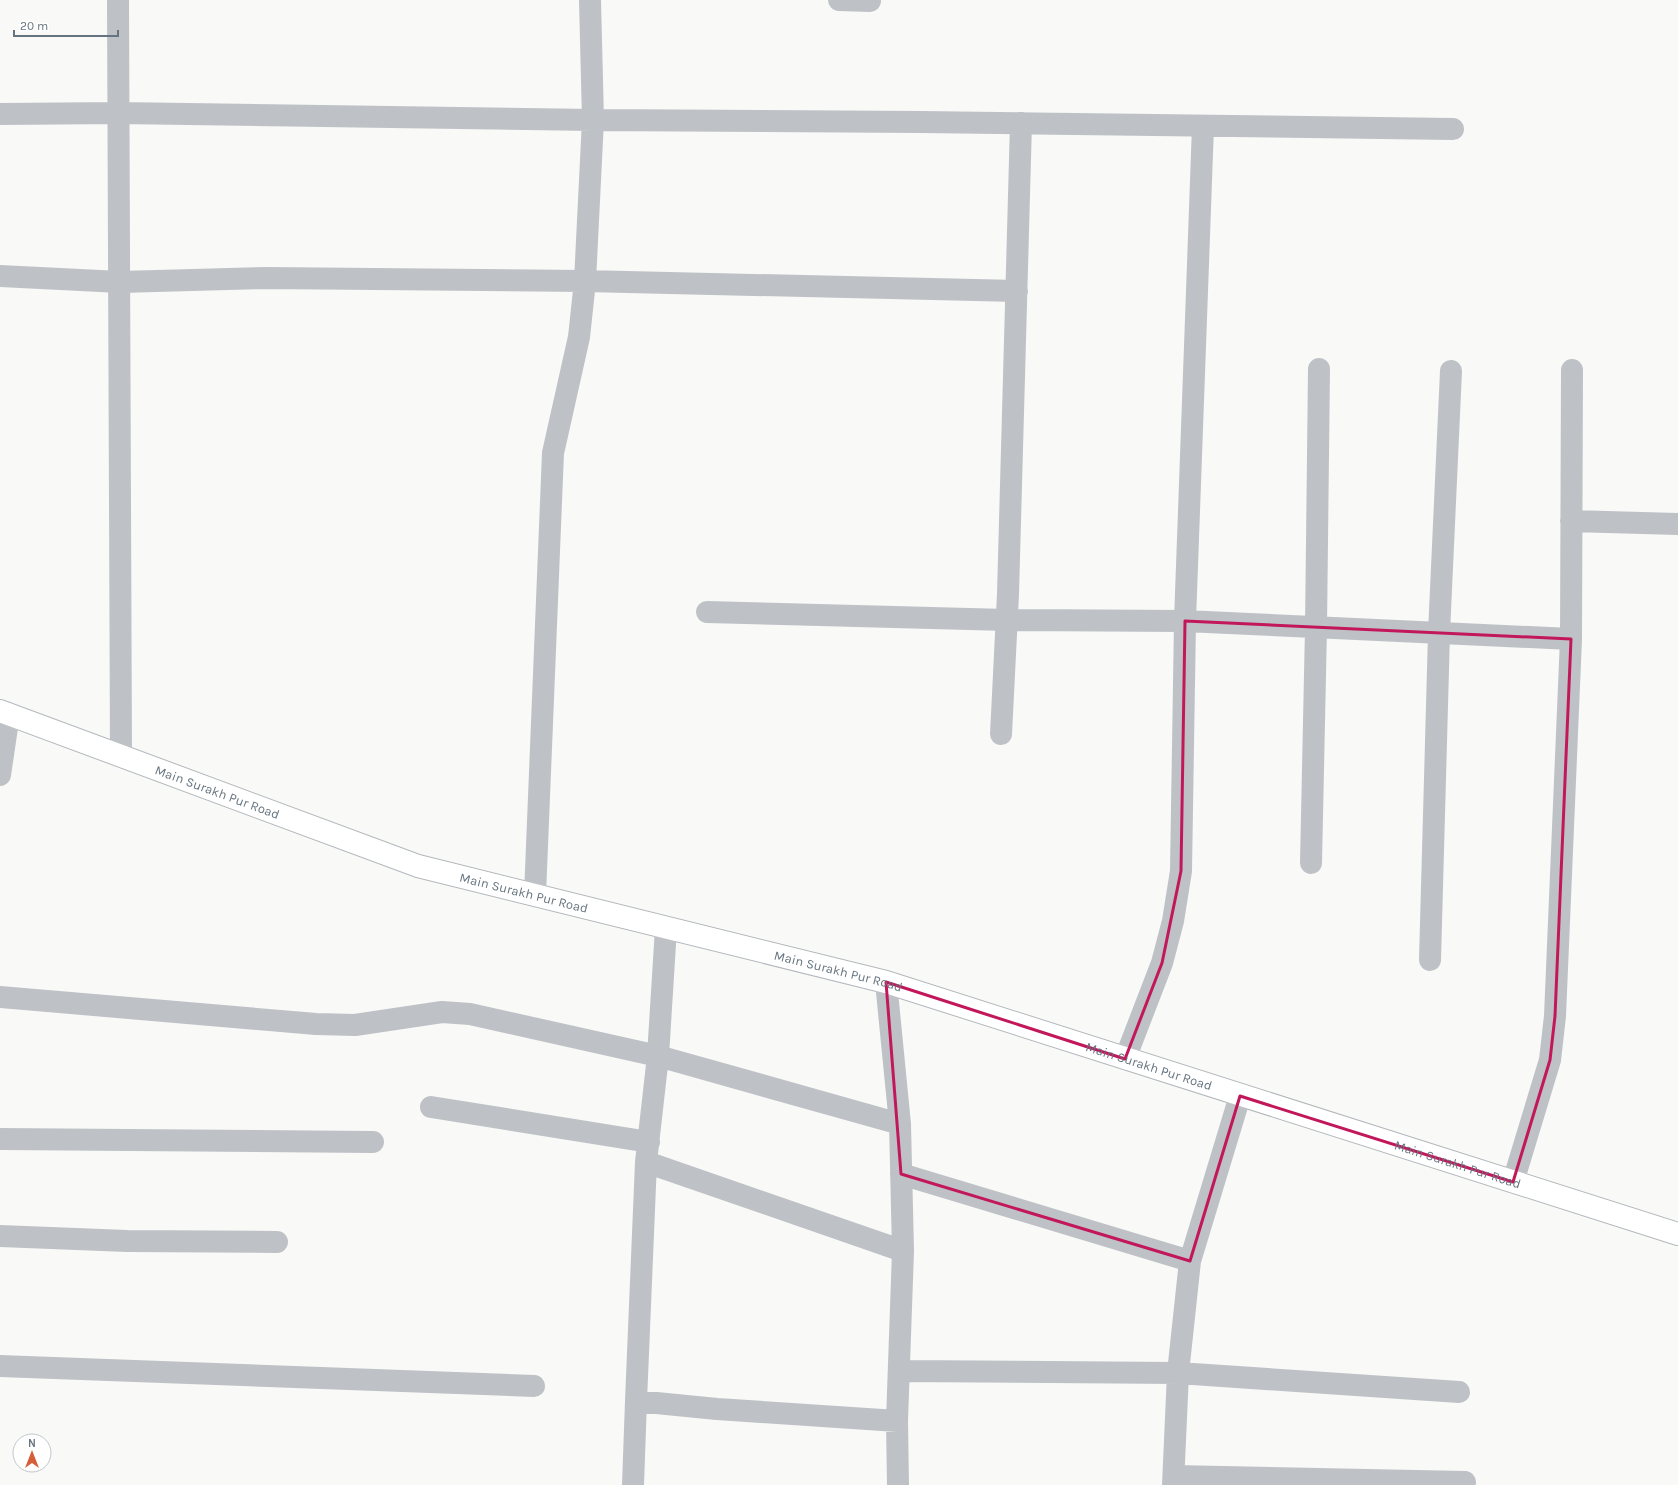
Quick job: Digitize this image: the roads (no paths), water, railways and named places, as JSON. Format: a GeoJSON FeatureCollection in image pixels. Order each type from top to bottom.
{"type":"FeatureCollection","features":[{"type":"Feature","properties":{"kind":"street"},"geometry":{"type":"LineString","coordinates":[[118,0],[120,113],[122,756]]}},
{"type":"Feature","properties":{"kind":"street"},"geometry":{"type":"LineString","coordinates":[[535,895],[553,453],[579,337],[585,281],[593,120],[590,0]]}},
{"type":"Feature","properties":{"kind":"street"},"geometry":{"type":"LineString","coordinates":[[839,0],[870,0]]}},
{"type":"Feature","properties":{"kind":"street"},"geometry":{"type":"LineString","coordinates":[[0,114],[120,113],[593,120],[1021,123],[1453,129]]}},
{"type":"Feature","properties":{"kind":"street"},"geometry":{"type":"LineString","coordinates":[[1001,734],[1017,290],[1021,123]]}},
{"type":"Feature","properties":{"kind":"street"},"geometry":{"type":"LineString","coordinates":[[1125,1059],[1162,963],[1173,921],[1181,870],[1185,621],[1203,126]]}},
{"type":"Feature","properties":{"kind":"street"},"geometry":{"type":"LineString","coordinates":[[0,276],[120,282],[266,278],[585,281],[1017,290]]}},
{"type":"Feature","properties":{"kind":"street"},"geometry":{"type":"LineString","coordinates":[[1311,863],[1319,369]]}},
{"type":"Feature","properties":{"kind":"street"},"geometry":{"type":"LineString","coordinates":[[1513,1182],[1550,1060],[1555,1016],[1571,639],[1572,370]]}},
{"type":"Feature","properties":{"kind":"street"},"geometry":{"type":"LineString","coordinates":[[1430,960],[1439,633],[1451,371]]}},
{"type":"Feature","properties":{"kind":"street"},"geometry":{"type":"LineString","coordinates":[[1571,521],[1678,524]]}},
{"type":"Feature","properties":{"kind":"street"},"geometry":{"type":"LineString","coordinates":[[707,612],[1006,620],[1185,621],[1571,639]]}},
{"type":"Feature","properties":{"kind":"street"},"geometry":{"type":"LineString","coordinates":[[0,775],[5,712]]}},
{"type":"Feature","properties":{"kind":"street","name":"Main Surakh Pur Road"},"geometry":{"type":"LineString","coordinates":[[5,712],[418,866],[886,982],[1240,1096],[1678,1234]]}},
{"type":"Feature","properties":{"kind":"street"},"geometry":{"type":"LineString","coordinates":[[633,1485],[647,1152],[658,1056],[666,928]]}},
{"type":"Feature","properties":{"kind":"street"},"geometry":{"type":"LineString","coordinates":[[886,982],[900,1124],[903,1252],[897,1421],[898,1485]]}},
{"type":"Feature","properties":{"kind":"street"},"geometry":{"type":"LineString","coordinates":[[0,997],[316,1024],[355,1025],[442,1012],[470,1014],[658,1056],[900,1124]]}},
{"type":"Feature","properties":{"kind":"street"},"geometry":{"type":"LineString","coordinates":[[1240,1096],[1190,1261],[1178,1374],[1173,1480],[1465,1482]]}},
{"type":"Feature","properties":{"kind":"street"},"geometry":{"type":"LineString","coordinates":[[431,1107],[647,1152],[903,1252]]}},
{"type":"Feature","properties":{"kind":"street"},"geometry":{"type":"LineString","coordinates":[[0,1139],[373,1142]]}},
{"type":"Feature","properties":{"kind":"street"},"geometry":{"type":"LineString","coordinates":[[901,1174],[1190,1261]]}},
{"type":"Feature","properties":{"kind":"street"},"geometry":{"type":"LineString","coordinates":[[0,1236],[127,1241],[277,1242]]}},
{"type":"Feature","properties":{"kind":"street"},"geometry":{"type":"LineString","coordinates":[[0,1366],[534,1386]]}},
{"type":"Feature","properties":{"kind":"street"},"geometry":{"type":"LineString","coordinates":[[899,1371],[1178,1374],[1459,1392]]}},
{"type":"Feature","properties":{"kind":"street"},"geometry":{"type":"LineString","coordinates":[[636,1401],[724,1410],[897,1421]]}}]}
